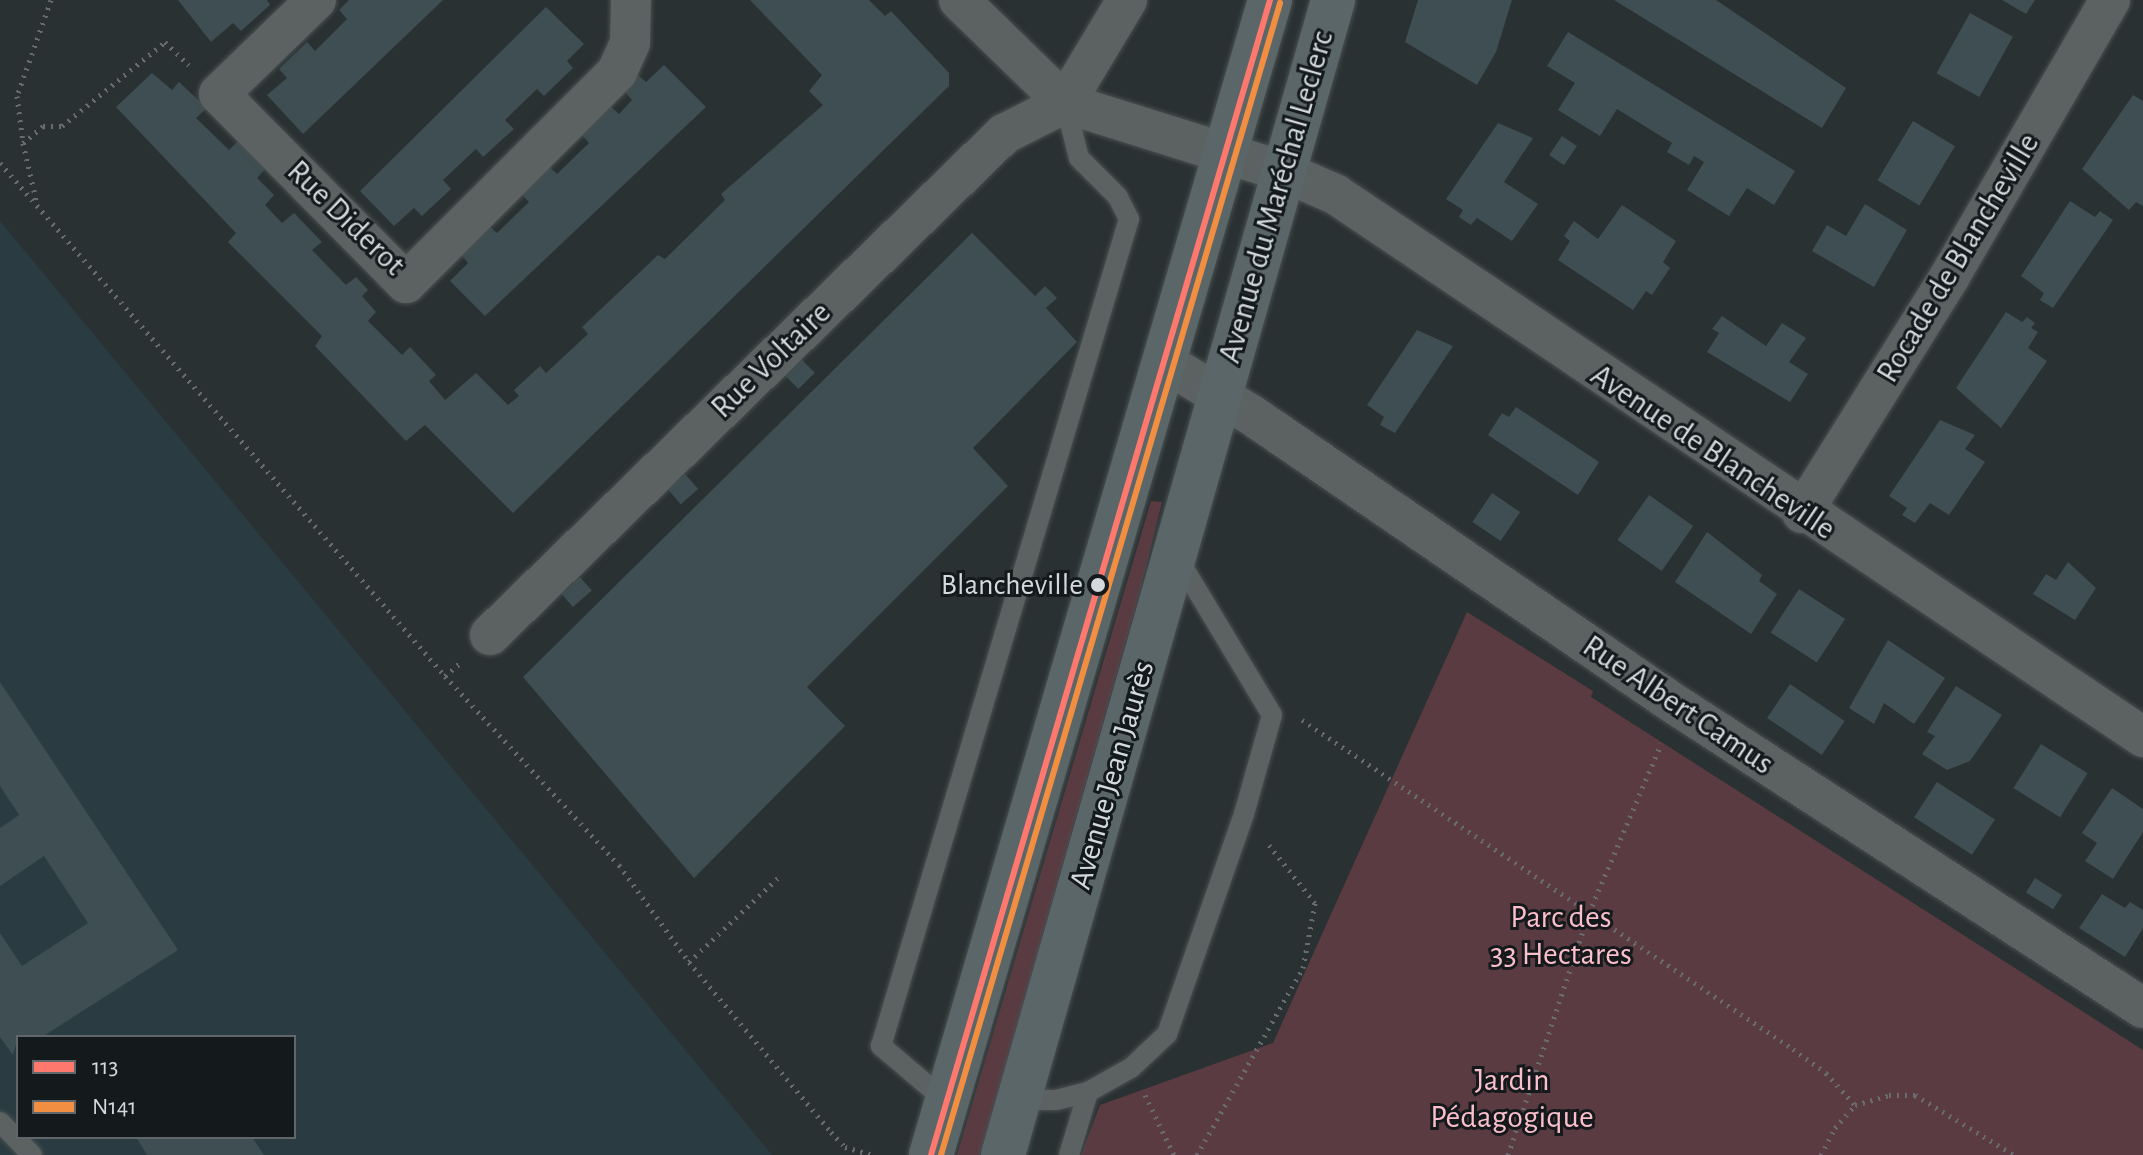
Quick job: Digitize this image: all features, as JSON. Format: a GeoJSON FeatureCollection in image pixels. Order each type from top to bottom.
{"type":"FeatureCollection","features":[{"type":"Feature","properties":{"kind":"main road","name":"Avenue du Maréchal Leclerc"},"geometry":{"type":"LineString","coordinates":[[1166,363],[1270,0]]}},
{"type":"Feature","properties":{"kind":"main road","name":"Avenue du Maréchal Leclerc"},"geometry":{"type":"LineString","coordinates":[[1219,394],[1333,0]]}},
{"type":"Feature","properties":{"kind":"main road","name":"Avenue Jean Jaurès"},"geometry":{"type":"LineString","coordinates":[[931,1155],[1166,363]]}},
{"type":"Feature","properties":{"kind":"main road","name":"Avenue Jean Jaurès"},"geometry":{"type":"LineString","coordinates":[[1003,1155],[1219,394]]}},
{"type":"Feature","properties":{"kind":"street"},"geometry":{"type":"LineString","coordinates":[[219,94],[316,0]]}},
{"type":"Feature","properties":{"kind":"street","name":"Rue Diderot"},"geometry":{"type":"LineString","coordinates":[[219,94],[406,283],[617,72],[630,43],[631,0]]}},
{"type":"Feature","properties":{"kind":"street"},"geometry":{"type":"LineString","coordinates":[[959,0],[1065,103],[1127,0]]}},
{"type":"Feature","properties":{"kind":"street"},"geometry":{"type":"LineString","coordinates":[[1309,0],[1317,54]]}},
{"type":"Feature","properties":{"kind":"street","name":"Rocade de Blancheville"},"geometry":{"type":"LineString","coordinates":[[1802,513],[1950,276],[2110,0]]}},
{"type":"Feature","properties":{"kind":"street","name":"Avenue de Blancheville"},"geometry":{"type":"LineString","coordinates":[[1065,103],[1227,157],[1282,171],[1335,194],[1802,513],[2143,737]]}},
{"type":"Feature","properties":{"kind":"street","name":"Rue Voltaire"},"geometry":{"type":"LineString","coordinates":[[490,635],[1004,134],[1065,103]]}},
{"type":"Feature","properties":{"kind":"street","name":"Rue Albert Camus"},"geometry":{"type":"LineString","coordinates":[[1166,363],[1219,394],[1673,703],[2143,1008]]}},
{"type":"Feature","properties":{"kind":"lane"},"geometry":{"type":"LineString","coordinates":[[947,1102],[881,1046],[1129,219],[1118,197],[1079,158],[1065,103]]}},
{"type":"Feature","properties":{"kind":"lane"},"geometry":{"type":"LineString","coordinates":[[1019,1100],[1056,1100],[1088,1092],[1131,1068],[1167,1034],[1244,814],[1272,715],[1175,554]]}},
{"type":"Feature","properties":{"kind":"lane"},"geometry":{"type":"LineString","coordinates":[[1069,1155],[1088,1092]]}},
{"type":"Feature","properties":{"kind":"lane"},"geometry":{"type":"LineString","coordinates":[[0,1122],[16,1138]]}},
{"type":"Feature","properties":{"kind":"lane"},"geometry":{"type":"LineString","coordinates":[[16,1139],[32,1155]]}},
{"type":"Feature","properties":{"kind":"path"},"geometry":{"type":"LineString","coordinates":[[38,207],[23,143],[17,96],[51,0]]}},
{"type":"Feature","properties":{"kind":"path"},"geometry":{"type":"LineString","coordinates":[[23,143],[43,126],[62,126],[165,42],[219,94]]}},
{"type":"Feature","properties":{"kind":"path"},"geometry":{"type":"LineString","coordinates":[[0,163],[445,676],[619,865],[689,962],[845,1147],[873,1155]]}},
{"type":"Feature","properties":{"kind":"path"},"geometry":{"type":"LineString","coordinates":[[1508,1155],[1589,913],[1663,741],[1673,703]]}},
{"type":"Feature","properties":{"kind":"path"},"geometry":{"type":"LineString","coordinates":[[1272,715],[1297,717],[1793,1049],[1826,1073],[1855,1105]]}},
{"type":"Feature","properties":{"kind":"path"},"geometry":{"type":"LineString","coordinates":[[1197,1155],[1303,968],[1315,903],[1244,814]]}},
{"type":"Feature","properties":{"kind":"path"},"geometry":{"type":"LineString","coordinates":[[689,962],[781,875]]}},
{"type":"Feature","properties":{"kind":"path"},"geometry":{"type":"LineString","coordinates":[[1131,1068],[1174,1155]]}},
{"type":"Feature","properties":{"kind":"path"},"geometry":{"type":"LineString","coordinates":[[1821,1155],[1835,1128],[1855,1105],[1889,1095],[1915,1095],[2014,1155]]}},
{"type":"Feature","properties":{"kind":"shaded area"},"geometry":{"type":"Polygon","coordinates":[[[0,221],[772,1155],[0,1155],[0,221]]]}},
{"type":"Feature","properties":{"kind":"green space"},"geometry":{"type":"Polygon","coordinates":[[[1151,501],[1162,502],[1141,588],[980,1155],[957,1155],[1151,501]]]}},
{"type":"Feature","properties":{"kind":"green space","name":"Parc des 33 Hectares"},"geometry":{"type":"Polygon","coordinates":[[[1467,612],[1593,691],[1591,697],[2143,1050],[2143,1155],[1081,1155],[1100,1105],[1273,1043],[1467,612]]]}},
{"type":"Feature","properties":{"kind":"building"},"geometry":{"type":"Polygon","coordinates":[[[178,0],[267,0],[270,5],[241,31],[233,23],[211,42],[178,0]]]}},
{"type":"Feature","properties":{"kind":"building"},"geometry":{"type":"Polygon","coordinates":[[[349,0],[443,0],[303,134],[267,95],[287,78],[279,69],[307,42],[315,51],[347,19],[339,10],[349,0]]]}},
{"type":"Feature","properties":{"kind":"building"},"geometry":{"type":"Polygon","coordinates":[[[750,0],[869,0],[885,16],[891,11],[949,73],[949,86],[513,513],[425,425],[406,441],[315,346],[322,336],[228,242],[236,233],[116,107],[152,73],[172,90],[179,82],[207,108],[196,118],[229,150],[238,141],[265,169],[257,178],[274,195],[265,205],[282,223],[294,213],[322,242],[312,250],[346,285],[356,277],[368,290],[362,296],[376,312],[368,321],[402,355],[410,347],[436,375],[429,381],[445,400],[476,373],[508,405],[519,396],[514,390],[540,366],[546,373],[588,334],[582,327],[658,255],[665,259],[725,200],[721,194],[823,105],[809,91],[822,75],[750,0]]]}},
{"type":"Feature","properties":{"kind":"building"},"geometry":{"type":"Polygon","coordinates":[[[1418,0],[1512,0],[1496,52],[1477,85],[1405,42],[1418,0]]]}},
{"type":"Feature","properties":{"kind":"building"},"geometry":{"type":"Polygon","coordinates":[[[1614,0],[1716,0],[1846,88],[1822,128],[1614,0]]]}},
{"type":"Feature","properties":{"kind":"building"},"geometry":{"type":"Polygon","coordinates":[[[2002,0],[2035,0],[2026,14],[2002,0]]]}},
{"type":"Feature","properties":{"kind":"building"},"geometry":{"type":"Polygon","coordinates":[[[546,7],[584,44],[567,61],[573,68],[544,96],[537,89],[505,120],[514,129],[483,157],[476,149],[443,180],[451,189],[422,216],[414,208],[394,226],[360,191],[546,7]]]}},
{"type":"Feature","properties":{"kind":"building"},"geometry":{"type":"Polygon","coordinates":[[[1970,13],[2013,37],[1979,97],[1937,73],[1970,13]]]}},
{"type":"Feature","properties":{"kind":"building"},"geometry":{"type":"Polygon","coordinates":[[[1568,32],[1795,171],[1774,205],[1747,188],[1729,216],[1687,190],[1704,162],[1694,156],[1689,165],[1667,152],[1672,143],[1617,109],[1600,136],[1558,110],[1575,83],[1547,66],[1568,32]]]}},
{"type":"Feature","properties":{"kind":"building"},"geometry":{"type":"Polygon","coordinates":[[[664,65],[706,107],[485,316],[450,281],[468,263],[458,251],[488,225],[497,233],[529,202],[520,193],[547,165],[557,174],[589,143],[580,133],[608,104],[619,114],[632,100],[623,90],[638,75],[646,82],[664,65]]]}},
{"type":"Feature","properties":{"kind":"building"},"geometry":{"type":"Polygon","coordinates":[[[2133,95],[2143,101],[2143,206],[2136,202],[2129,210],[2082,169],[2133,95]]]}},
{"type":"Feature","properties":{"kind":"building"},"geometry":{"type":"Polygon","coordinates":[[[1913,121],[1955,146],[1919,205],[1877,180],[1913,121]]]}},
{"type":"Feature","properties":{"kind":"building"},"geometry":{"type":"Polygon","coordinates":[[[1498,123],[1533,138],[1504,182],[1538,204],[1512,241],[1477,218],[1471,225],[1459,217],[1463,210],[1446,199],[1498,123]]]}},
{"type":"Feature","properties":{"kind":"building"},"geometry":{"type":"Polygon","coordinates":[[[1562,136],[1577,146],[1564,165],[1549,155],[1562,136]]]}},
{"type":"Feature","properties":{"kind":"building"},"geometry":{"type":"Polygon","coordinates":[[[2070,201],[2095,217],[2100,211],[2113,220],[2053,308],[2040,300],[2044,293],[2021,276],[2070,201]]]}},
{"type":"Feature","properties":{"kind":"building"},"geometry":{"type":"Polygon","coordinates":[[[1865,204],[1907,230],[1874,287],[1812,251],[1827,225],[1846,236],[1865,204]]]}},
{"type":"Feature","properties":{"kind":"building"},"geometry":{"type":"Polygon","coordinates":[[[1622,205],[1676,241],[1663,262],[1670,268],[1652,295],[1646,291],[1633,310],[1558,260],[1570,241],[1564,236],[1574,221],[1598,239],[1622,205]]]}},
{"type":"Feature","properties":{"kind":"building"},"geometry":{"type":"Polygon","coordinates":[[[972,233],[1035,296],[1045,286],[1057,298],[1046,308],[1077,342],[973,448],[1008,486],[807,687],[845,726],[694,878],[523,677],[972,233]]]}},
{"type":"Feature","properties":{"kind":"building"},"geometry":{"type":"Polygon","coordinates":[[[2006,312],[2022,322],[2027,317],[2035,323],[2031,328],[2038,332],[2028,348],[2047,361],[2001,428],[1956,388],[2006,312]]]}},
{"type":"Feature","properties":{"kind":"building"},"geometry":{"type":"Polygon","coordinates":[[[1722,316],[1766,346],[1782,323],[1806,338],[1789,362],[1808,374],[1790,402],[1707,352],[1719,333],[1712,329],[1722,316]]]}},
{"type":"Feature","properties":{"kind":"building"},"geometry":{"type":"Polygon","coordinates":[[[1417,330],[1453,346],[1395,433],[1380,425],[1384,417],[1367,405],[1417,330]]]}},
{"type":"Feature","properties":{"kind":"building"},"geometry":{"type":"Polygon","coordinates":[[[800,358],[815,373],[799,389],[784,374],[800,358]]]}},
{"type":"Feature","properties":{"kind":"building"},"geometry":{"type":"Polygon","coordinates":[[[1516,407],[1599,462],[1578,495],[1488,435],[1502,413],[1509,417],[1516,407]]]}},
{"type":"Feature","properties":{"kind":"building"},"geometry":{"type":"Polygon","coordinates":[[[1940,420],[1975,435],[1965,449],[1985,462],[1949,515],[1930,503],[1915,523],[1902,515],[1907,508],[1889,496],[1940,420]]]}},
{"type":"Feature","properties":{"kind":"building"},"geometry":{"type":"Polygon","coordinates":[[[685,474],[698,489],[681,504],[668,489],[685,474]]]}},
{"type":"Feature","properties":{"kind":"building"},"geometry":{"type":"Polygon","coordinates":[[[1492,493],[1520,512],[1501,541],[1472,522],[1492,493]]]}},
{"type":"Feature","properties":{"kind":"building"},"geometry":{"type":"Polygon","coordinates":[[[1649,495],[1693,526],[1662,571],[1617,540],[1649,495]]]}},
{"type":"Feature","properties":{"kind":"building"},"geometry":{"type":"Polygon","coordinates":[[[1707,532],[1762,575],[1759,581],[1777,594],[1751,634],[1675,582],[1707,532]]]}},
{"type":"Feature","properties":{"kind":"building"},"geometry":{"type":"Polygon","coordinates":[[[2068,562],[2096,588],[2075,620],[2033,594],[2046,574],[2056,580],[2068,562]]]}},
{"type":"Feature","properties":{"kind":"building"},"geometry":{"type":"Polygon","coordinates":[[[580,577],[592,591],[573,607],[561,593],[580,577]]]}},
{"type":"Feature","properties":{"kind":"building"},"geometry":{"type":"Polygon","coordinates":[[[1799,589],[1845,619],[1817,663],[1771,633],[1799,589]]]}},
{"type":"Feature","properties":{"kind":"building"},"geometry":{"type":"Polygon","coordinates":[[[1888,640],[1945,678],[1914,724],[1884,703],[1874,724],[1849,708],[1888,640]]]}},
{"type":"Feature","properties":{"kind":"building"},"geometry":{"type":"Polygon","coordinates":[[[0,682],[178,950],[45,1035],[16,1035],[13,1055],[0,1037],[0,933],[22,966],[88,923],[44,856],[0,886],[0,828],[19,815],[0,786],[0,682]]]}},
{"type":"Feature","properties":{"kind":"building"},"geometry":{"type":"Polygon","coordinates":[[[1790,684],[1845,721],[1822,755],[1767,718],[1790,684]]]}},
{"type":"Feature","properties":{"kind":"building"},"geometry":{"type":"Polygon","coordinates":[[[1956,686],[2002,715],[1970,761],[1947,770],[1922,754],[1935,736],[1927,732],[1956,686]]]}},
{"type":"Feature","properties":{"kind":"building"},"geometry":{"type":"Polygon","coordinates":[[[2041,744],[2088,773],[2060,817],[2013,788],[2041,744]]]}},
{"type":"Feature","properties":{"kind":"building"},"geometry":{"type":"Polygon","coordinates":[[[1937,782],[1995,820],[1972,855],[1914,817],[1937,782]]]}},
{"type":"Feature","properties":{"kind":"building"},"geometry":{"type":"Polygon","coordinates":[[[2112,788],[2143,809],[2143,832],[2113,879],[2085,861],[2097,843],[2082,833],[2112,788]]]}},
{"type":"Feature","properties":{"kind":"building"},"geometry":{"type":"Polygon","coordinates":[[[2035,878],[2062,895],[2053,909],[2026,892],[2035,878]]]}},
{"type":"Feature","properties":{"kind":"building"},"geometry":{"type":"Polygon","coordinates":[[[2102,894],[2125,908],[2130,902],[2143,910],[2143,928],[2125,957],[2079,928],[2102,894]]]}},
{"type":"Feature","properties":{"kind":"building"},"geometry":{"type":"Polygon","coordinates":[[[137,1139],[253,1139],[264,1155],[147,1155],[137,1139]]]}},
{"type":"Feature","properties":{"kind":"transit line","name":"113"},"geometry":{"type":"LineString","coordinates":[[931,1155],[1270,0]]}},
{"type":"Feature","properties":{"kind":"transit line","name":"N141"},"geometry":{"type":"LineString","coordinates":[[941,1155],[1280,3]]}},
{"type":"Feature","properties":{"kind":"place","name":"Blancheville"},"geometry":{"type":"Point","coordinates":[1098,585]}},
{"type":"Feature","properties":{"kind":"park label","name":"Jardin Pédagogique"},"geometry":{"type":"Point","coordinates":[1512,1100]}}]}
